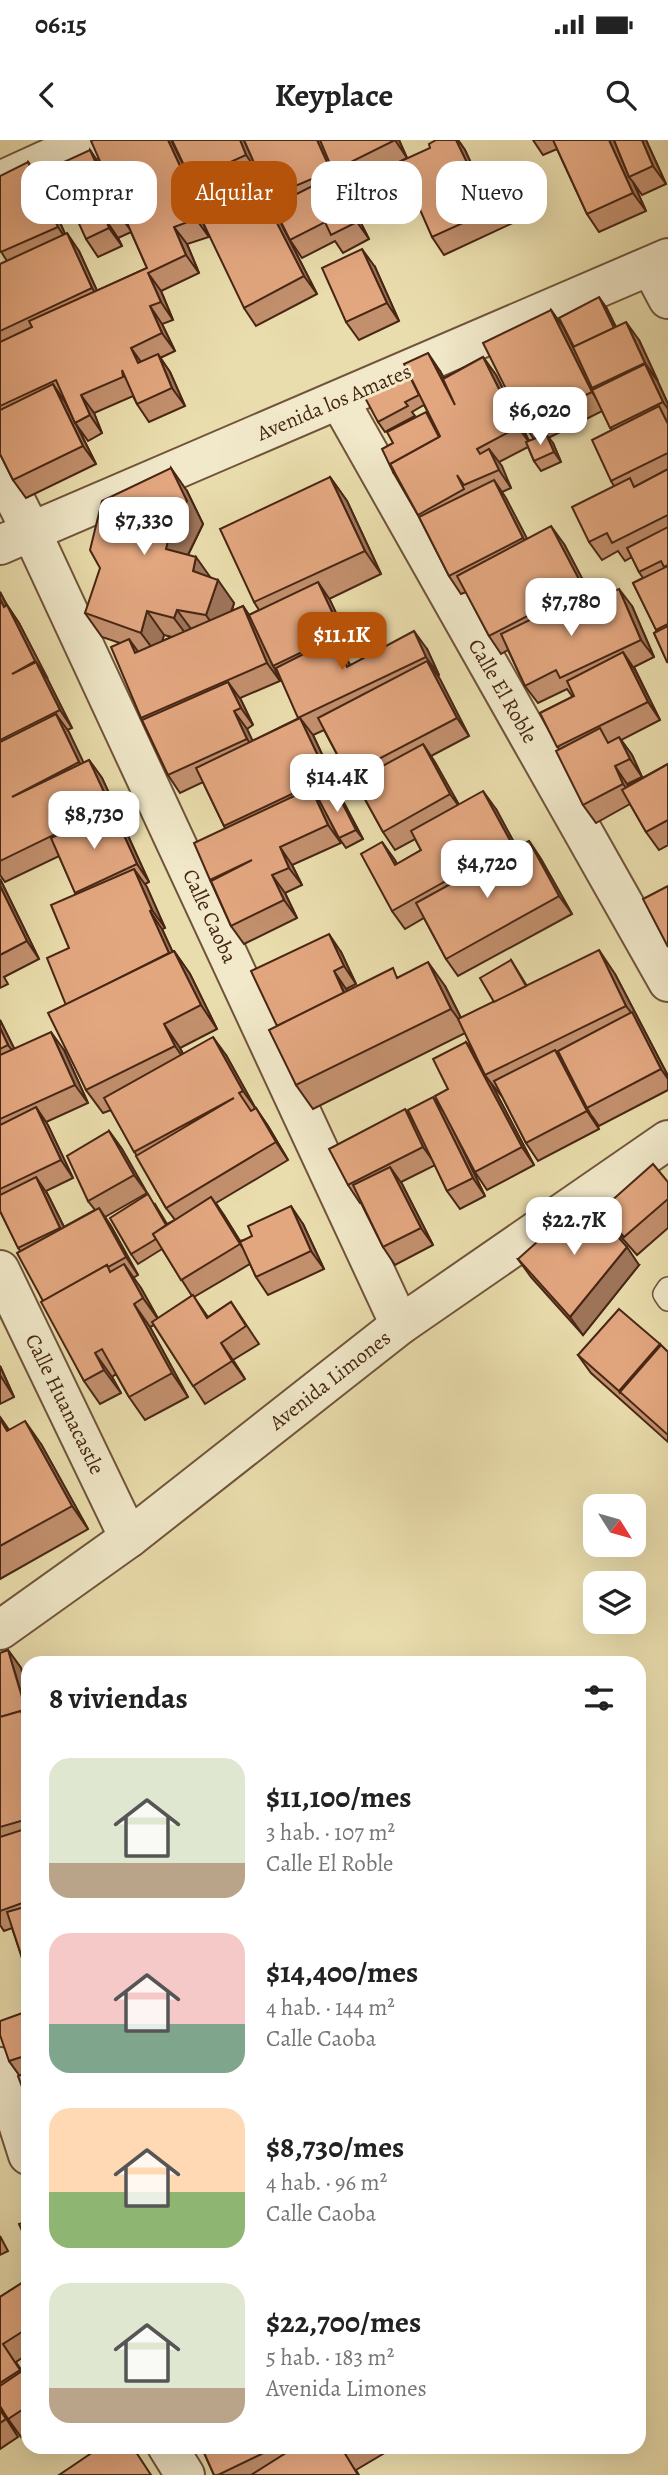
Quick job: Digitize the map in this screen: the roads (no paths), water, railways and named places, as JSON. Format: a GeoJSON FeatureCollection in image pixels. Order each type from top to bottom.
{"type":"FeatureCollection","features":[{"type":"Feature","properties":{"kind":"street"},"geometry":{"type":"LineString","coordinates":[[0,181],[90,140]]}},
{"type":"Feature","properties":{"kind":"street","name":"Avenida los Amates"},"geometry":{"type":"LineString","coordinates":[[15,538],[339,400],[662,275]]}},
{"type":"Feature","properties":{"kind":"street","name":"Calle El Roble"},"geometry":{"type":"LineString","coordinates":[[339,400],[668,982]]}},
{"type":"Feature","properties":{"kind":"street","name":"Calle Caoba"},"geometry":{"type":"LineString","coordinates":[[0,470],[15,538],[400,1325]]}},
{"type":"Feature","properties":{"kind":"street","name":"Avenida Limones"},"geometry":{"type":"LineString","coordinates":[[0,1630],[129,1538],[400,1325],[668,1140]]}},
{"type":"Feature","properties":{"kind":"street","name":"Calle Huanacastle"},"geometry":{"type":"LineString","coordinates":[[0,1270],[129,1538]]}},
{"type":"Feature","properties":{"kind":"street"},"geometry":{"type":"LineString","coordinates":[[0,2067],[21,2133]]}},
{"type":"Feature","properties":{"kind":"street"},"geometry":{"type":"LineString","coordinates":[[172,2454],[185,2475]]}},
{"type":"Feature","properties":{"kind":"lane"},"geometry":{"type":"LineString","coordinates":[[668,1287],[664,1294],[668,1300]]}}]}
